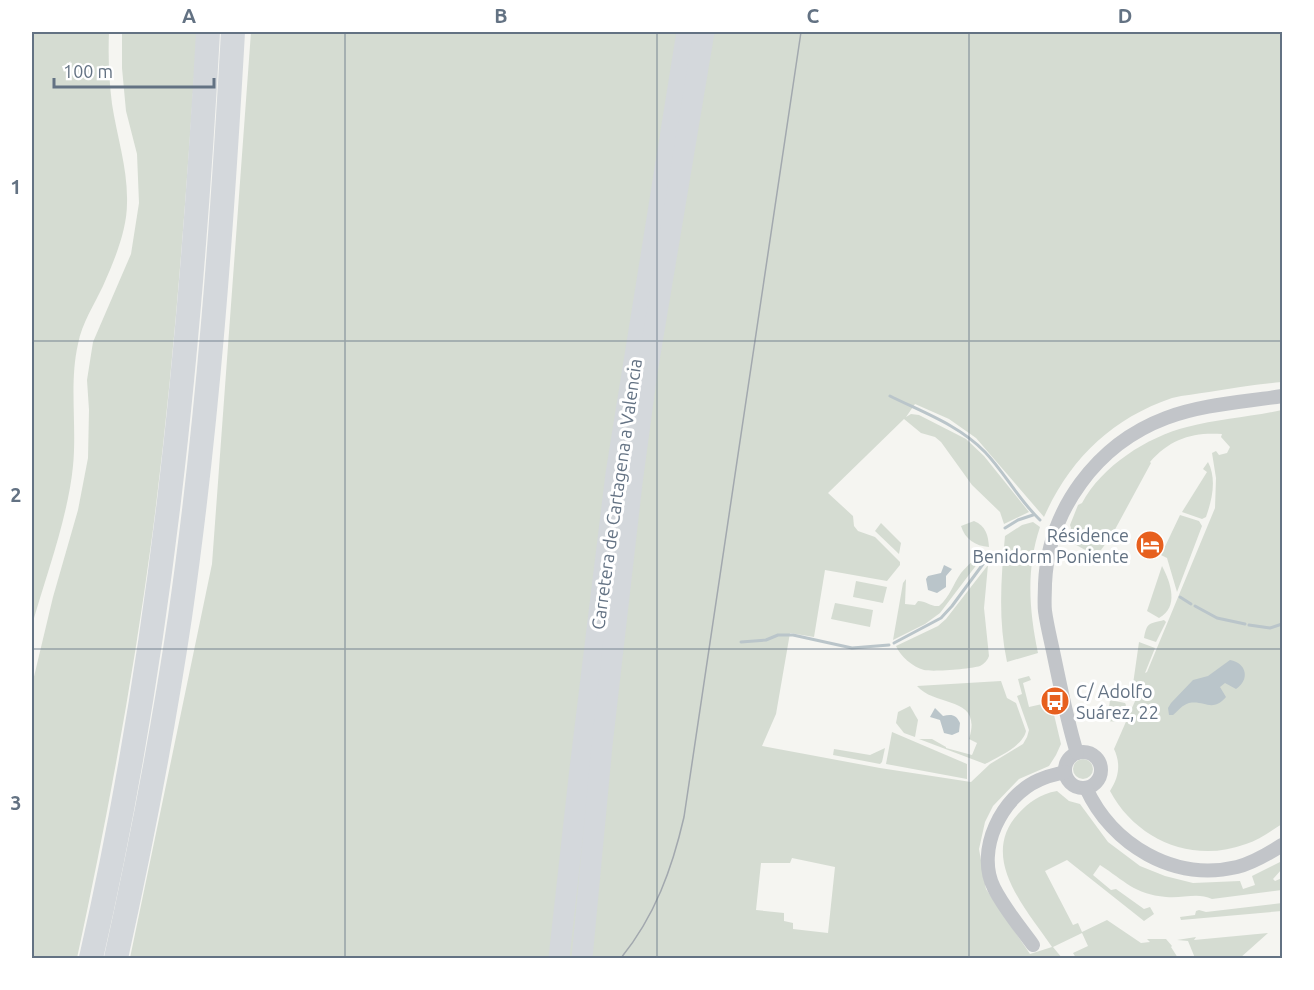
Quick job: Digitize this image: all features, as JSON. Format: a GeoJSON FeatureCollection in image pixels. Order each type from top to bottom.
{"type":"FeatureCollection","features":[{"type":"Feature","properties":{"kind":"highway"},"geometry":{"type":"LineString","coordinates":[[91,958],[139,717],[161,565],[187,336],[208,32]]}},
{"type":"Feature","properties":{"kind":"highway"},"geometry":{"type":"LineString","coordinates":[[116,958],[167,696],[191,530],[211,344],[233,32]]}},
{"type":"Feature","properties":{"kind":"highway","name":"Carretera de Cartagena a Valencia"},"geometry":{"type":"LineString","coordinates":[[559,958],[579,769],[616,474],[687,32]]}},
{"type":"Feature","properties":{"kind":"highway","name":"Carretera de Cartagena a Valencia"},"geometry":{"type":"LineString","coordinates":[[582,958],[602,744],[647,372],[704,32]]}},
{"type":"Feature","properties":{"kind":"street"},"geometry":{"type":"LineString","coordinates":[[1077,753],[1060,689],[1044,610],[1046,566],[1053,535],[1074,492],[1106,454],[1130,436],[1166,418],[1188,411],[1282,396]]}},
{"type":"Feature","properties":{"kind":"street"},"geometry":{"type":"LineString","coordinates":[[1077,753],[1089,753],[1101,765],[1100,777],[1086,788],[1075,786],[1065,772],[1068,760],[1077,753]]}},
{"type":"Feature","properties":{"kind":"street"},"geometry":{"type":"LineString","coordinates":[[1033,945],[993,887],[988,852],[995,824],[1012,799],[1037,780],[1065,772]]}},
{"type":"Feature","properties":{"kind":"street"},"geometry":{"type":"LineString","coordinates":[[1086,788],[1111,827],[1121,837],[1145,854],[1181,868],[1203,870],[1237,867],[1256,860],[1282,845]]}},
{"type":"Feature","properties":{"kind":"shaded area"},"geometry":{"type":"Polygon","coordinates":[[[32,32],[109,32],[111,95],[124,165],[127,203],[125,224],[119,246],[103,286],[85,321],[78,344],[74,374],[74,451],[70,485],[62,526],[32,625],[32,32]]]}},
{"type":"Feature","properties":{"kind":"shaded area"},"geometry":{"type":"Polygon","coordinates":[[[122,32],[197,32],[173,348],[152,537],[128,696],[77,958],[32,958],[32,685],[53,597],[78,510],[88,458],[87,380],[93,342],[131,254],[139,203],[137,154],[126,111],[122,68],[122,32]]]}},
{"type":"Feature","properties":{"kind":"shaded area"},"geometry":{"type":"Polygon","coordinates":[[[251,32],[1282,32],[1282,382],[1172,398],[1130,417],[1095,444],[1080,459],[1054,496],[1044,517],[976,438],[949,419],[915,404],[906,417],[911,414],[919,415],[966,439],[984,456],[1029,512],[1004,524],[1000,512],[972,485],[941,442],[935,437],[921,433],[904,419],[828,493],[853,516],[854,526],[858,531],[875,537],[900,562],[900,565],[887,581],[825,570],[814,637],[790,633],[776,714],[762,746],[971,782],[990,764],[1023,744],[1027,737],[1029,730],[1017,696],[1022,694],[1018,679],[1029,676],[1031,680],[1023,683],[1029,707],[1051,702],[1061,744],[1049,766],[1019,779],[993,806],[985,822],[979,849],[986,889],[1030,954],[1052,947],[1011,883],[1005,866],[1003,848],[1007,831],[1018,814],[1035,799],[1057,791],[1069,801],[1080,804],[1108,842],[1140,866],[1165,876],[1193,883],[1240,881],[1243,889],[1255,885],[1252,876],[1282,861],[1282,869],[1273,879],[1275,881],[1282,878],[1282,890],[1212,899],[1201,896],[1166,897],[1146,893],[1130,886],[1100,865],[1093,875],[1111,890],[1116,889],[1144,909],[1150,907],[1154,914],[1144,921],[1067,860],[1045,871],[1073,925],[1078,923],[1082,932],[1107,920],[1141,943],[1150,942],[1147,939],[1166,939],[1178,958],[1076,958],[1073,953],[1088,946],[1082,933],[1053,947],[1062,958],[130,958],[212,564],[251,32]],[[792,858],[790,863],[761,863],[756,910],[784,913],[784,921],[793,923],[793,929],[828,933],[835,867],[792,858]]]}},
{"type":"Feature","properties":{"kind":"shaded area"},"geometry":{"type":"Polygon","coordinates":[[[1282,410],[1282,824],[1246,844],[1206,851],[1187,849],[1150,835],[1121,808],[1110,791],[1118,770],[1118,760],[1114,749],[1139,692],[1132,691],[1139,642],[1155,648],[1145,673],[1215,508],[1216,478],[1212,453],[1216,451],[1219,455],[1227,453],[1230,447],[1221,437],[1222,434],[1201,434],[1182,439],[1165,448],[1150,462],[1112,535],[1101,550],[1089,552],[1067,540],[1070,525],[1078,505],[1082,503],[1101,477],[1113,465],[1141,446],[1187,427],[1282,410]]]}},
{"type":"Feature","properties":{"kind":"shaded area"},"geometry":{"type":"Polygon","coordinates":[[[1208,462],[1213,490],[1206,517],[1202,519],[1182,512],[1207,472],[1203,469],[1208,462]]]}},
{"type":"Feature","properties":{"kind":"shaded area"},"geometry":{"type":"Polygon","coordinates":[[[1180,515],[1199,521],[1202,526],[1177,592],[1167,558],[1161,555],[1180,515]]]}},
{"type":"Feature","properties":{"kind":"shaded area"},"geometry":{"type":"Polygon","coordinates":[[[974,521],[986,531],[989,547],[975,543],[965,535],[961,526],[974,521]]]}},
{"type":"Feature","properties":{"kind":"shaded area"},"geometry":{"type":"Polygon","coordinates":[[[1033,522],[1040,527],[1033,558],[1030,590],[1038,653],[1007,662],[1001,615],[1005,536],[1022,525],[1033,522]]]}},
{"type":"Feature","properties":{"kind":"shaded area"},"geometry":{"type":"Polygon","coordinates":[[[881,523],[901,543],[899,554],[875,531],[881,523]]]}},
{"type":"Feature","properties":{"kind":"shaded area"},"geometry":{"type":"Polygon","coordinates":[[[979,549],[984,551],[984,555],[940,613],[925,624],[893,640],[903,583],[906,579],[905,604],[915,605],[918,601],[939,606],[949,595],[961,573],[976,557],[979,549]]]}},
{"type":"Feature","properties":{"kind":"shaded area"},"geometry":{"type":"Polygon","coordinates":[[[944,565],[952,569],[946,576],[946,587],[937,593],[928,590],[926,579],[928,576],[941,573],[944,565]]]}},
{"type":"Feature","properties":{"kind":"shaded area"},"geometry":{"type":"Polygon","coordinates":[[[988,565],[984,608],[989,656],[986,662],[975,667],[935,671],[920,669],[907,661],[896,646],[938,626],[946,619],[988,565]]]}},
{"type":"Feature","properties":{"kind":"shaded area"},"geometry":{"type":"Polygon","coordinates":[[[1162,566],[1170,587],[1171,601],[1169,608],[1159,618],[1147,611],[1162,566]]]}},
{"type":"Feature","properties":{"kind":"shaded area"},"geometry":{"type":"Polygon","coordinates":[[[856,581],[887,587],[883,603],[853,597],[856,581]]]}},
{"type":"Feature","properties":{"kind":"shaded area"},"geometry":{"type":"Polygon","coordinates":[[[835,603],[873,610],[870,627],[831,619],[835,603]]]}},
{"type":"Feature","properties":{"kind":"shaded area"},"geometry":{"type":"Polygon","coordinates":[[[1164,620],[1166,622],[1156,642],[1144,638],[1150,624],[1164,620]]]}},
{"type":"Feature","properties":{"kind":"shaded area"},"geometry":{"type":"Polygon","coordinates":[[[1230,660],[1240,665],[1245,672],[1243,681],[1236,689],[1225,683],[1220,687],[1226,697],[1221,702],[1212,705],[1189,703],[1173,715],[1169,715],[1168,708],[1171,703],[1193,680],[1208,676],[1230,660]]]}},
{"type":"Feature","properties":{"kind":"shaded area"},"geometry":{"type":"Polygon","coordinates":[[[1001,681],[1007,698],[1016,703],[1026,731],[1020,742],[1009,750],[985,764],[919,739],[932,739],[946,748],[972,755],[977,743],[969,739],[972,725],[964,709],[925,693],[917,686],[1001,681]]]}},
{"type":"Feature","properties":{"kind":"shaded area"},"geometry":{"type":"Polygon","coordinates":[[[1110,700],[1126,705],[1119,722],[1107,721],[1110,700]]]}},
{"type":"Feature","properties":{"kind":"shaded area"},"geometry":{"type":"Polygon","coordinates":[[[910,706],[918,720],[915,737],[904,733],[896,723],[898,712],[910,706]]]}},
{"type":"Feature","properties":{"kind":"shaded area"},"geometry":{"type":"Polygon","coordinates":[[[935,708],[943,716],[951,715],[957,718],[960,723],[959,732],[952,735],[944,733],[940,720],[930,717],[935,708]]]}},
{"type":"Feature","properties":{"kind":"shaded area"},"geometry":{"type":"Polygon","coordinates":[[[892,732],[967,764],[967,779],[886,764],[892,732]]]}},
{"type":"Feature","properties":{"kind":"shaded area"},"geometry":{"type":"Polygon","coordinates":[[[885,748],[880,764],[833,755],[834,749],[870,755],[885,748]]]}},
{"type":"Feature","properties":{"kind":"shaded area"},"geometry":{"type":"Polygon","coordinates":[[[1083,759],[1090,762],[1093,769],[1090,776],[1083,779],[1076,776],[1073,769],[1076,762],[1083,759]]]}},
{"type":"Feature","properties":{"kind":"shaded area"},"geometry":{"type":"Polygon","coordinates":[[[1282,903],[1282,911],[1181,920],[1180,917],[1195,915],[1199,910],[1206,912],[1282,903]]]}},
{"type":"Feature","properties":{"kind":"shaded area"},"geometry":{"type":"Polygon","coordinates":[[[1268,933],[1240,958],[1195,958],[1188,941],[1177,940],[1196,937],[1194,940],[1268,933]]]}},
{"type":"Feature","properties":{"kind":"waterway"},"geometry":{"type":"LineString","coordinates":[[890,396],[940,420],[975,442],[1040,520]]}},
{"type":"Feature","properties":{"kind":"waterway"},"geometry":{"type":"LineString","coordinates":[[1005,528],[1033,515]]}},
{"type":"Feature","properties":{"kind":"waterway"},"geometry":{"type":"LineString","coordinates":[[894,643],[941,618],[986,560]]}},
{"type":"Feature","properties":{"kind":"waterway"},"geometry":{"type":"LineString","coordinates":[[1180,597],[1191,604]]}},
{"type":"Feature","properties":{"kind":"waterway"},"geometry":{"type":"LineString","coordinates":[[1195,606],[1217,618],[1245,624]]}},
{"type":"Feature","properties":{"kind":"waterway"},"geometry":{"type":"LineString","coordinates":[[1249,625],[1270,628],[1282,624]]}},
{"type":"Feature","properties":{"kind":"waterway"},"geometry":{"type":"LineString","coordinates":[[741,642],[766,640],[778,635],[793,635],[852,648],[889,645]]}},
{"type":"Feature","properties":{"kind":"tram line"},"geometry":{"type":"LineString","coordinates":[[621,958],[653,909],[668,873],[684,817],[801,32]]}},
{"type":"Feature","properties":{"kind":"place","name":"Résidence Benidorm Poniente"},"geometry":{"type":"Point","coordinates":[1150,545]}},
{"type":"Feature","properties":{"kind":"place","name":"C/ Adolfo Suárez, 22"},"geometry":{"type":"Point","coordinates":[1055,701]}}]}
